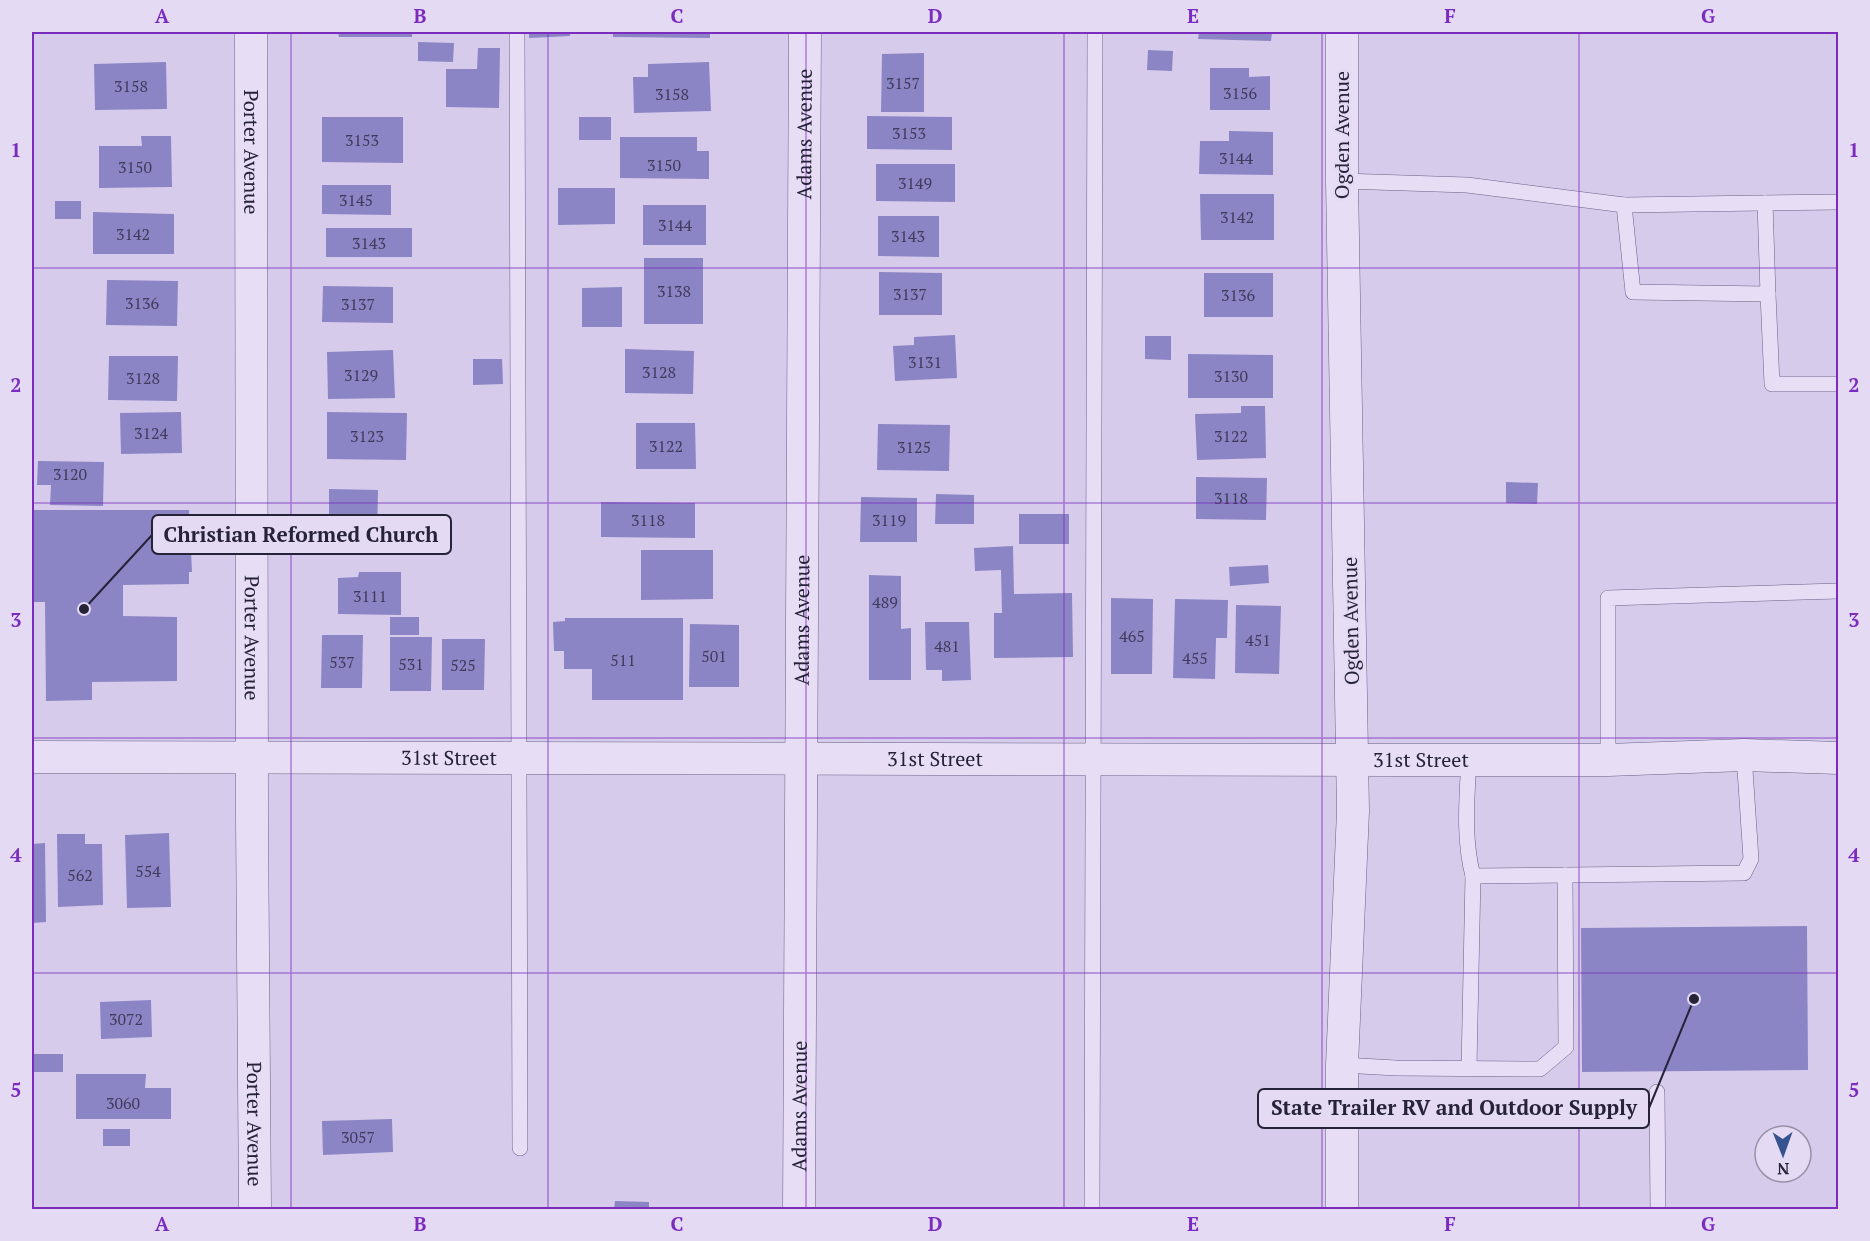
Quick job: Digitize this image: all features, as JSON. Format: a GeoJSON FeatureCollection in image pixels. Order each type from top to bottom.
{"type":"FeatureCollection","features":[{"type":"Feature","properties":{"kind":"street","name":"Porter Avenue"},"geometry":{"type":"LineString","coordinates":[[251,32],[255,1209]]}},
{"type":"Feature","properties":{"kind":"street","name":"Adams Avenue"},"geometry":{"type":"LineString","coordinates":[[799,1209],[805,32]]}},
{"type":"Feature","properties":{"kind":"street","name":"Ogden Avenue"},"geometry":{"type":"LineString","coordinates":[[1342,32],[1342,181],[1353,708],[1351,759],[1353,811],[1342,1065],[1342,1209]]}},
{"type":"Feature","properties":{"kind":"street","name":"31st Street"},"geometry":{"type":"LineString","coordinates":[[32,757],[1608,760],[1744,755],[1839,758]]}},
{"type":"Feature","properties":{"kind":"lane"},"geometry":{"type":"LineString","coordinates":[[517,32],[516,408],[520,1148]]}},
{"type":"Feature","properties":{"kind":"lane"},"geometry":{"type":"LineString","coordinates":[[1092,1209],[1095,32]]}},
{"type":"Feature","properties":{"kind":"lane"},"geometry":{"type":"LineString","coordinates":[[1342,181],[1467,185],[1624,204],[1839,202]]}},
{"type":"Feature","properties":{"kind":"lane"},"geometry":{"type":"LineString","coordinates":[[1765,203],[1772,384],[1839,384]]}},
{"type":"Feature","properties":{"kind":"lane"},"geometry":{"type":"LineString","coordinates":[[1624,204],[1633,292],[1768,294]]}},
{"type":"Feature","properties":{"kind":"lane"},"geometry":{"type":"LineString","coordinates":[[1608,760],[1608,598],[1839,591]]}},
{"type":"Feature","properties":{"kind":"lane"},"geometry":{"type":"LineString","coordinates":[[1473,876],[1744,873],[1751,859],[1744,755]]}},
{"type":"Feature","properties":{"kind":"lane"},"geometry":{"type":"LineString","coordinates":[[1469,758],[1467,835],[1468,858],[1473,876],[1469,1068]]}},
{"type":"Feature","properties":{"kind":"lane"},"geometry":{"type":"LineString","coordinates":[[1342,1065],[1540,1069],[1566,1047],[1565,875]]}},
{"type":"Feature","properties":{"kind":"lane"},"geometry":{"type":"LineString","coordinates":[[1657,1092],[1658,1209]]}},
{"type":"Feature","properties":{"kind":"building"},"geometry":{"type":"Polygon","coordinates":[[[338,32],[412,32],[412,37],[339,37],[338,32]]]}},
{"type":"Feature","properties":{"kind":"building"},"geometry":{"type":"Polygon","coordinates":[[[529,32],[570,32],[570,36],[529,38],[529,32]]]}},
{"type":"Feature","properties":{"kind":"building"},"geometry":{"type":"Polygon","coordinates":[[[613,32],[710,32],[710,38],[613,37],[613,32]]]}},
{"type":"Feature","properties":{"kind":"building"},"geometry":{"type":"Polygon","coordinates":[[[1199,32],[1272,32],[1271,41],[1198,39],[1199,32]]]}},
{"type":"Feature","properties":{"kind":"building"},"geometry":{"type":"Polygon","coordinates":[[[418,42],[454,43],[453,62],[418,61],[418,42]]]}},
{"type":"Feature","properties":{"kind":"building"},"geometry":{"type":"Polygon","coordinates":[[[478,48],[500,48],[499,108],[446,107],[446,69],[477,69],[478,48]]]}},
{"type":"Feature","properties":{"kind":"building"},"geometry":{"type":"Polygon","coordinates":[[[1148,50],[1173,51],[1172,71],[1147,70],[1148,50]]]}},
{"type":"Feature","properties":{"kind":"building"},"geometry":{"type":"Polygon","coordinates":[[[924,53],[924,112],[881,112],[882,54],[924,53]]]}},
{"type":"Feature","properties":{"kind":"building"},"geometry":{"type":"Polygon","coordinates":[[[166,62],[167,109],[95,110],[94,64],[166,62]]]}},
{"type":"Feature","properties":{"kind":"building"},"geometry":{"type":"Polygon","coordinates":[[[709,62],[711,111],[634,113],[633,77],[648,77],[648,64],[709,62]]]}},
{"type":"Feature","properties":{"kind":"building"},"geometry":{"type":"Polygon","coordinates":[[[1210,68],[1249,68],[1249,77],[1270,76],[1270,110],[1210,110],[1210,68]]]}},
{"type":"Feature","properties":{"kind":"building"},"geometry":{"type":"Polygon","coordinates":[[[867,116],[952,117],[952,150],[867,149],[867,116]]]}},
{"type":"Feature","properties":{"kind":"building"},"geometry":{"type":"Polygon","coordinates":[[[322,117],[403,117],[403,163],[322,162],[322,117]]]}},
{"type":"Feature","properties":{"kind":"building"},"geometry":{"type":"Polygon","coordinates":[[[579,117],[611,117],[611,140],[579,140],[579,117]]]}},
{"type":"Feature","properties":{"kind":"building"},"geometry":{"type":"Polygon","coordinates":[[[1229,131],[1273,132],[1273,175],[1199,174],[1200,141],[1229,141],[1229,131]]]}},
{"type":"Feature","properties":{"kind":"building"},"geometry":{"type":"Polygon","coordinates":[[[141,136],[171,136],[172,187],[99,188],[99,146],[142,146],[141,136]]]}},
{"type":"Feature","properties":{"kind":"building"},"geometry":{"type":"Polygon","coordinates":[[[620,137],[697,137],[697,151],[709,151],[709,179],[620,178],[620,137]]]}},
{"type":"Feature","properties":{"kind":"building"},"geometry":{"type":"Polygon","coordinates":[[[876,164],[955,164],[955,202],[876,201],[876,164]]]}},
{"type":"Feature","properties":{"kind":"building"},"geometry":{"type":"Polygon","coordinates":[[[322,185],[391,185],[391,215],[322,214],[322,185]]]}},
{"type":"Feature","properties":{"kind":"building"},"geometry":{"type":"Polygon","coordinates":[[[558,188],[615,188],[615,224],[558,225],[558,188]]]}},
{"type":"Feature","properties":{"kind":"building"},"geometry":{"type":"Polygon","coordinates":[[[1200,194],[1274,194],[1274,240],[1201,240],[1200,194]]]}},
{"type":"Feature","properties":{"kind":"building"},"geometry":{"type":"Polygon","coordinates":[[[55,201],[81,201],[81,219],[55,219],[55,201]]]}},
{"type":"Feature","properties":{"kind":"building"},"geometry":{"type":"Polygon","coordinates":[[[643,205],[706,205],[706,245],[643,245],[643,205]]]}},
{"type":"Feature","properties":{"kind":"building"},"geometry":{"type":"Polygon","coordinates":[[[93,212],[174,214],[174,254],[93,254],[93,212]]]}},
{"type":"Feature","properties":{"kind":"building"},"geometry":{"type":"Polygon","coordinates":[[[878,216],[939,216],[939,257],[878,256],[878,216]]]}},
{"type":"Feature","properties":{"kind":"building"},"geometry":{"type":"Polygon","coordinates":[[[326,228],[412,228],[412,257],[326,257],[326,228]]]}},
{"type":"Feature","properties":{"kind":"building"},"geometry":{"type":"Polygon","coordinates":[[[644,258],[703,258],[703,324],[644,324],[644,258]]]}},
{"type":"Feature","properties":{"kind":"building"},"geometry":{"type":"Polygon","coordinates":[[[879,272],[942,273],[942,315],[879,315],[879,272]]]}},
{"type":"Feature","properties":{"kind":"building"},"geometry":{"type":"Polygon","coordinates":[[[1204,273],[1273,273],[1273,317],[1204,317],[1204,273]]]}},
{"type":"Feature","properties":{"kind":"building"},"geometry":{"type":"Polygon","coordinates":[[[107,280],[178,281],[177,326],[106,325],[107,280]]]}},
{"type":"Feature","properties":{"kind":"building"},"geometry":{"type":"Polygon","coordinates":[[[323,286],[393,287],[393,323],[322,322],[323,286]]]}},
{"type":"Feature","properties":{"kind":"building"},"geometry":{"type":"Polygon","coordinates":[[[622,287],[622,327],[582,327],[582,288],[622,287]]]}},
{"type":"Feature","properties":{"kind":"building"},"geometry":{"type":"Polygon","coordinates":[[[955,335],[957,378],[895,381],[893,346],[914,345],[914,337],[955,335]]]}},
{"type":"Feature","properties":{"kind":"building"},"geometry":{"type":"Polygon","coordinates":[[[1145,336],[1171,336],[1171,360],[1145,359],[1145,336]]]}},
{"type":"Feature","properties":{"kind":"building"},"geometry":{"type":"Polygon","coordinates":[[[625,349],[694,351],[693,394],[625,393],[625,349]]]}},
{"type":"Feature","properties":{"kind":"building"},"geometry":{"type":"Polygon","coordinates":[[[393,350],[395,398],[328,399],[327,352],[393,350]]]}},
{"type":"Feature","properties":{"kind":"building"},"geometry":{"type":"Polygon","coordinates":[[[1188,354],[1273,355],[1273,398],[1188,398],[1188,354]]]}},
{"type":"Feature","properties":{"kind":"building"},"geometry":{"type":"Polygon","coordinates":[[[109,356],[178,356],[177,401],[108,400],[109,356]]]}},
{"type":"Feature","properties":{"kind":"building"},"geometry":{"type":"Polygon","coordinates":[[[473,359],[502,359],[503,384],[473,385],[473,359]]]}},
{"type":"Feature","properties":{"kind":"building"},"geometry":{"type":"Polygon","coordinates":[[[1241,406],[1265,406],[1266,458],[1197,460],[1195,414],[1241,413],[1241,406]]]}},
{"type":"Feature","properties":{"kind":"building"},"geometry":{"type":"Polygon","coordinates":[[[181,412],[182,453],[121,454],[120,413],[181,412]]]}},
{"type":"Feature","properties":{"kind":"building"},"geometry":{"type":"Polygon","coordinates":[[[327,412],[407,413],[406,460],[327,459],[327,412]]]}},
{"type":"Feature","properties":{"kind":"building"},"geometry":{"type":"Polygon","coordinates":[[[636,423],[695,423],[696,469],[636,469],[636,423]]]}},
{"type":"Feature","properties":{"kind":"building"},"geometry":{"type":"Polygon","coordinates":[[[878,424],[950,425],[949,471],[877,470],[878,424]]]}},
{"type":"Feature","properties":{"kind":"building"},"geometry":{"type":"Polygon","coordinates":[[[38,461],[104,462],[103,506],[50,505],[51,485],[37,485],[38,461]]]}},
{"type":"Feature","properties":{"kind":"building"},"geometry":{"type":"Polygon","coordinates":[[[1196,477],[1267,478],[1266,520],[1196,519],[1196,477]]]}},
{"type":"Feature","properties":{"kind":"building"},"geometry":{"type":"Polygon","coordinates":[[[1506,482],[1538,483],[1537,504],[1506,503],[1506,482]]]}},
{"type":"Feature","properties":{"kind":"building"},"geometry":{"type":"Polygon","coordinates":[[[329,489],[378,490],[377,536],[329,535],[329,489]]]}},
{"type":"Feature","properties":{"kind":"building"},"geometry":{"type":"Polygon","coordinates":[[[936,494],[974,495],[974,524],[935,524],[936,494]]]}},
{"type":"Feature","properties":{"kind":"building"},"geometry":{"type":"Polygon","coordinates":[[[861,497],[917,498],[917,542],[860,542],[861,497]]]}},
{"type":"Feature","properties":{"kind":"building"},"geometry":{"type":"Polygon","coordinates":[[[601,502],[695,503],[695,538],[601,537],[601,502]]]}},
{"type":"Feature","properties":{"kind":"building"},"geometry":{"type":"Polygon","coordinates":[[[32,510],[189,510],[192,572],[189,572],[189,584],[123,585],[123,616],[177,617],[177,681],[92,682],[92,700],[46,701],[45,602],[32,602],[32,510]]]}},
{"type":"Feature","properties":{"kind":"building"},"geometry":{"type":"Polygon","coordinates":[[[1019,514],[1069,514],[1069,544],[1019,544],[1019,514]]]}},
{"type":"Feature","properties":{"kind":"building"},"geometry":{"type":"Polygon","coordinates":[[[1013,546],[1014,594],[1072,593],[1073,657],[994,658],[994,613],[1002,613],[1001,570],[975,571],[974,548],[1013,546]]]}},
{"type":"Feature","properties":{"kind":"building"},"geometry":{"type":"Polygon","coordinates":[[[641,550],[713,550],[713,599],[641,600],[641,550]]]}},
{"type":"Feature","properties":{"kind":"building"},"geometry":{"type":"Polygon","coordinates":[[[1268,565],[1269,583],[1230,586],[1229,567],[1268,565]]]}},
{"type":"Feature","properties":{"kind":"building"},"geometry":{"type":"Polygon","coordinates":[[[359,572],[401,572],[401,615],[338,614],[338,578],[358,577],[359,572]]]}},
{"type":"Feature","properties":{"kind":"building"},"geometry":{"type":"Polygon","coordinates":[[[869,575],[901,576],[901,629],[911,628],[911,680],[869,680],[869,575]]]}},
{"type":"Feature","properties":{"kind":"building"},"geometry":{"type":"Polygon","coordinates":[[[1111,598],[1153,599],[1152,674],[1111,674],[1111,598]]]}},
{"type":"Feature","properties":{"kind":"building"},"geometry":{"type":"Polygon","coordinates":[[[1175,599],[1228,600],[1227,638],[1216,638],[1215,679],[1173,678],[1175,599]]]}},
{"type":"Feature","properties":{"kind":"building"},"geometry":{"type":"Polygon","coordinates":[[[1236,605],[1281,606],[1279,674],[1235,673],[1236,605]]]}},
{"type":"Feature","properties":{"kind":"building"},"geometry":{"type":"Polygon","coordinates":[[[390,617],[419,617],[419,635],[390,635],[390,617]]]}},
{"type":"Feature","properties":{"kind":"building"},"geometry":{"type":"Polygon","coordinates":[[[565,618],[683,618],[683,700],[592,700],[592,669],[564,669],[564,651],[554,651],[553,622],[565,621],[565,618]]]}},
{"type":"Feature","properties":{"kind":"building"},"geometry":{"type":"Polygon","coordinates":[[[925,622],[969,622],[971,680],[942,681],[942,670],[926,670],[925,622]]]}},
{"type":"Feature","properties":{"kind":"building"},"geometry":{"type":"Polygon","coordinates":[[[690,624],[739,625],[739,687],[689,687],[690,624]]]}},
{"type":"Feature","properties":{"kind":"building"},"geometry":{"type":"Polygon","coordinates":[[[322,635],[363,635],[362,688],[321,688],[322,635]]]}},
{"type":"Feature","properties":{"kind":"building"},"geometry":{"type":"Polygon","coordinates":[[[390,637],[432,637],[431,691],[390,691],[390,637]]]}},
{"type":"Feature","properties":{"kind":"building"},"geometry":{"type":"Polygon","coordinates":[[[442,639],[485,639],[484,690],[442,690],[442,639]]]}},
{"type":"Feature","properties":{"kind":"building"},"geometry":{"type":"Polygon","coordinates":[[[169,833],[171,907],[127,908],[125,835],[169,833]]]}},
{"type":"Feature","properties":{"kind":"building"},"geometry":{"type":"Polygon","coordinates":[[[57,834],[85,834],[85,844],[102,844],[103,905],[58,907],[57,834]]]}},
{"type":"Feature","properties":{"kind":"building"},"geometry":{"type":"Polygon","coordinates":[[[45,843],[46,922],[32,923],[32,844],[45,843]]]}},
{"type":"Feature","properties":{"kind":"building"},"geometry":{"type":"Polygon","coordinates":[[[1807,926],[1808,1070],[1582,1072],[1581,928],[1807,926]]]}},
{"type":"Feature","properties":{"kind":"building"},"geometry":{"type":"Polygon","coordinates":[[[151,1000],[152,1037],[101,1039],[100,1002],[151,1000]]]}},
{"type":"Feature","properties":{"kind":"building"},"geometry":{"type":"Polygon","coordinates":[[[32,1054],[63,1054],[63,1072],[32,1072],[32,1054]]]}},
{"type":"Feature","properties":{"kind":"building"},"geometry":{"type":"Polygon","coordinates":[[[76,1074],[146,1074],[145,1088],[171,1088],[171,1119],[76,1119],[76,1074]]]}},
{"type":"Feature","properties":{"kind":"building"},"geometry":{"type":"Polygon","coordinates":[[[392,1119],[393,1152],[323,1155],[322,1121],[392,1119]]]}},
{"type":"Feature","properties":{"kind":"building"},"geometry":{"type":"Polygon","coordinates":[[[103,1129],[130,1129],[130,1146],[103,1146],[103,1129]]]}},
{"type":"Feature","properties":{"kind":"building"},"geometry":{"type":"Polygon","coordinates":[[[615,1201],[649,1202],[649,1210],[614,1210],[615,1201]]]}},
{"type":"Feature","properties":{"kind":"place","name":"Christian Reformed Church"},"geometry":{"type":"Point","coordinates":[84,609]}},
{"type":"Feature","properties":{"kind":"place","name":"State Trailer RV and Outdoor Supply"},"geometry":{"type":"Point","coordinates":[1694,999]}}]}
